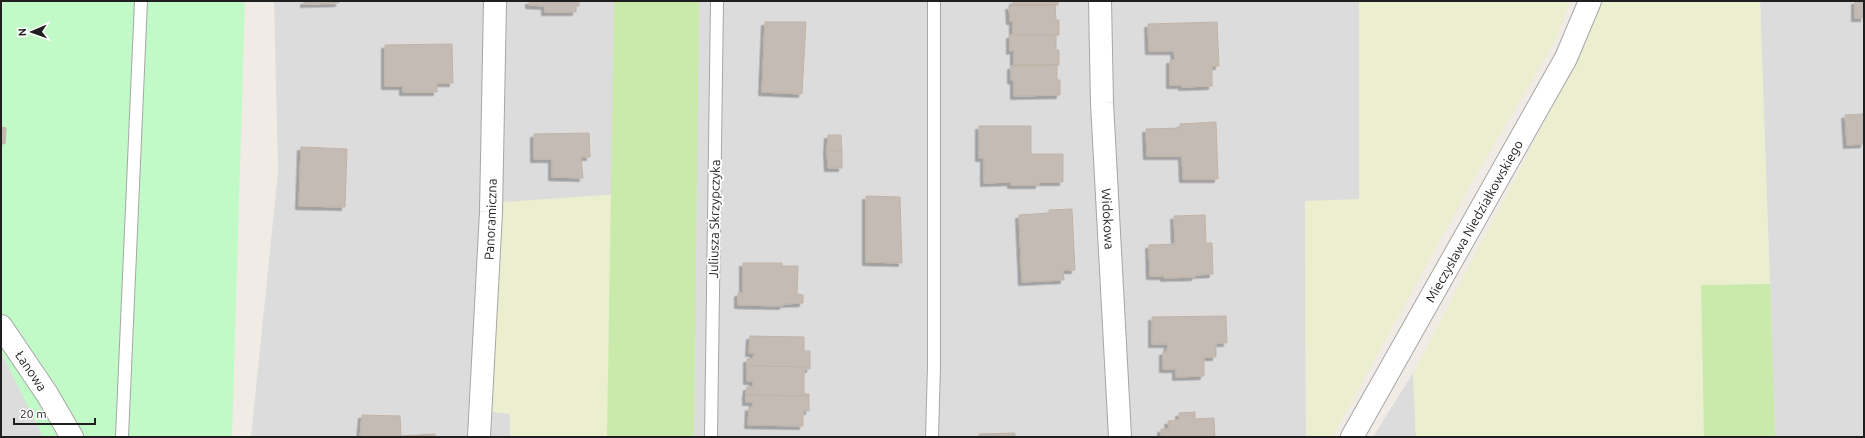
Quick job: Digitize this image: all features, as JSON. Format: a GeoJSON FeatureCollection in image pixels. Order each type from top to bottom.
{"type":"FeatureCollection","features":[{"type":"Feature","properties":{"kind":"street","name":"Panoramiczna"},"geometry":{"type":"LineString","coordinates":[[479,437],[491,212],[494,1]]}},
{"type":"Feature","properties":{"kind":"street","name":"Widokowa"},"geometry":{"type":"LineString","coordinates":[[1100,1],[1102,103],[1120,437]]}},
{"type":"Feature","properties":{"kind":"street","name":"Mieczysława Niedziałkowskiego"},"geometry":{"type":"LineString","coordinates":[[1352,437],[1566,58],[1590,1]]}},
{"type":"Feature","properties":{"kind":"street","name":"Łanowa"},"geometry":{"type":"LineString","coordinates":[[1,326],[47,394],[72,437]]}},
{"type":"Feature","properties":{"kind":"lane"},"geometry":{"type":"LineString","coordinates":[[122,437],[141,1]]}},
{"type":"Feature","properties":{"kind":"lane","name":"Juliusza Skrzypczyka"},"geometry":{"type":"LineString","coordinates":[[711,437],[717,1]]}},
{"type":"Feature","properties":{"kind":"lane"},"geometry":{"type":"LineString","coordinates":[[932,437],[934,366],[934,1]]}},
{"type":"Feature","properties":{"kind":"shaded area"},"geometry":{"type":"Polygon","coordinates":[[[1,1],[80,437],[1,437],[1,1]]]}},
{"type":"Feature","properties":{"kind":"shaded area"},"geometry":{"type":"Polygon","coordinates":[[[274,1],[1359,1],[1360,200],[1305,202],[1306,437],[251,437],[278,172],[274,1]]]}},
{"type":"Feature","properties":{"kind":"shaded area"},"geometry":{"type":"Polygon","coordinates":[[[1760,1],[1864,1],[1864,437],[1775,437],[1760,1]]]}},
{"type":"Feature","properties":{"kind":"shaded area"},"geometry":{"type":"Polygon","coordinates":[[[1413,373],[1416,437],[1373,437],[1413,373]]]}},
{"type":"Feature","properties":{"kind":"green space"},"geometry":{"type":"Polygon","coordinates":[[[1,1],[245,1],[232,437],[43,437],[1,352],[1,1]]]}},
{"type":"Feature","properties":{"kind":"green space"},"geometry":{"type":"Polygon","coordinates":[[[614,1],[699,1],[694,437],[607,437],[614,1]]]}},
{"type":"Feature","properties":{"kind":"green space"},"geometry":{"type":"Polygon","coordinates":[[[1359,1],[1570,1],[1555,41],[1472,182],[1332,437],[1306,437],[1305,201],[1359,199],[1359,1]]]}},
{"type":"Feature","properties":{"kind":"green space"},"geometry":{"type":"Polygon","coordinates":[[[1600,1],[1760,1],[1770,284],[1701,285],[1704,437],[1416,437],[1413,373],[1579,56],[1600,1]]]}},
{"type":"Feature","properties":{"kind":"green space"},"geometry":{"type":"Polygon","coordinates":[[[620,194],[624,437],[510,437],[510,414],[491,412],[503,202],[620,194]]]}},
{"type":"Feature","properties":{"kind":"green space"},"geometry":{"type":"Polygon","coordinates":[[[1770,284],[1775,437],[1704,437],[1701,285],[1770,284]]]}},
{"type":"Feature","properties":{"kind":"building"},"geometry":{"type":"Polygon","coordinates":[[[304,1],[339,1],[339,3],[304,4],[304,1]]]}},
{"type":"Feature","properties":{"kind":"building"},"geometry":{"type":"Polygon","coordinates":[[[529,1],[579,1],[579,6],[576,6],[576,12],[545,12],[545,6],[529,5],[529,1]]]}},
{"type":"Feature","properties":{"kind":"building"},"geometry":{"type":"Polygon","coordinates":[[[1013,1],[1058,1],[1058,5],[1013,5],[1013,1]]]}},
{"type":"Feature","properties":{"kind":"building"},"geometry":{"type":"Polygon","coordinates":[[[1855,1],[1864,1],[1864,18],[1855,18],[1855,1]]]}},
{"type":"Feature","properties":{"kind":"building"},"geometry":{"type":"Polygon","coordinates":[[[1055,5],[1056,20],[1059,20],[1059,35],[1013,35],[1013,21],[1010,21],[1009,6],[1055,5]]]}},
{"type":"Feature","properties":{"kind":"building"},"geometry":{"type":"Polygon","coordinates":[[[765,22],[806,22],[802,94],[762,92],[765,22]]]}},
{"type":"Feature","properties":{"kind":"building"},"geometry":{"type":"Polygon","coordinates":[[[1217,22],[1219,66],[1212,66],[1212,86],[1182,87],[1182,85],[1170,85],[1170,60],[1175,60],[1174,51],[1149,51],[1148,24],[1217,22]]]}},
{"type":"Feature","properties":{"kind":"building"},"geometry":{"type":"Polygon","coordinates":[[[1010,35],[1056,35],[1056,50],[1059,50],[1059,65],[1014,65],[1014,50],[1010,51],[1010,35]]]}},
{"type":"Feature","properties":{"kind":"building"},"geometry":{"type":"Polygon","coordinates":[[[452,44],[453,83],[437,83],[437,92],[403,92],[403,86],[385,86],[385,45],[452,44]]]}},
{"type":"Feature","properties":{"kind":"building"},"geometry":{"type":"Polygon","coordinates":[[[1057,65],[1057,80],[1060,80],[1060,95],[1014,96],[1014,81],[1011,80],[1011,66],[1057,65]]]}},
{"type":"Feature","properties":{"kind":"building"},"geometry":{"type":"Polygon","coordinates":[[[1864,114],[1864,144],[1847,145],[1845,115],[1864,114]]]}},
{"type":"Feature","properties":{"kind":"building"},"geometry":{"type":"Polygon","coordinates":[[[1216,122],[1218,179],[1183,179],[1182,156],[1147,156],[1146,129],[1180,128],[1180,124],[1216,122]]]}},
{"type":"Feature","properties":{"kind":"building"},"geometry":{"type":"Polygon","coordinates":[[[979,126],[1031,126],[1031,154],[1063,154],[1063,182],[1039,182],[1039,185],[1011,185],[1011,182],[984,183],[984,158],[979,158],[979,126]]]}},
{"type":"Feature","properties":{"kind":"building"},"geometry":{"type":"Polygon","coordinates":[[[1,127],[6,128],[5,144],[1,143],[1,127]]]}},
{"type":"Feature","properties":{"kind":"building"},"geometry":{"type":"Polygon","coordinates":[[[589,133],[590,157],[581,157],[583,178],[552,177],[552,159],[534,159],[534,134],[589,133]]]}},
{"type":"Feature","properties":{"kind":"building"},"geometry":{"type":"Polygon","coordinates":[[[828,135],[841,135],[842,151],[827,151],[828,135]]]}},
{"type":"Feature","properties":{"kind":"building"},"geometry":{"type":"Polygon","coordinates":[[[301,147],[347,149],[345,207],[299,206],[301,147]]]}},
{"type":"Feature","properties":{"kind":"building"},"geometry":{"type":"Polygon","coordinates":[[[827,151],[842,151],[842,168],[828,168],[827,151]]]}},
{"type":"Feature","properties":{"kind":"building"},"geometry":{"type":"Polygon","coordinates":[[[866,196],[900,197],[902,263],[866,262],[866,196]]]}},
{"type":"Feature","properties":{"kind":"building"},"geometry":{"type":"Polygon","coordinates":[[[1072,209],[1075,270],[1063,270],[1064,280],[1022,282],[1019,215],[1049,213],[1049,210],[1072,209]]]}},
{"type":"Feature","properties":{"kind":"building"},"geometry":{"type":"Polygon","coordinates":[[[1205,215],[1206,243],[1212,243],[1213,274],[1195,275],[1195,277],[1164,278],[1164,276],[1150,276],[1149,245],[1175,244],[1174,216],[1205,215]]]}},
{"type":"Feature","properties":{"kind":"building"},"geometry":{"type":"Polygon","coordinates":[[[743,263],[782,263],[782,266],[798,266],[797,294],[803,295],[803,303],[783,304],[783,306],[738,305],[738,293],[743,293],[743,263]]]}},
{"type":"Feature","properties":{"kind":"building"},"geometry":{"type":"Polygon","coordinates":[[[1226,316],[1227,343],[1216,343],[1216,357],[1204,357],[1204,376],[1176,377],[1176,369],[1163,369],[1163,352],[1167,351],[1168,344],[1152,344],[1152,317],[1226,316]]]}},
{"type":"Feature","properties":{"kind":"building"},"geometry":{"type":"Polygon","coordinates":[[[750,336],[804,337],[804,351],[810,351],[810,367],[747,366],[747,359],[753,359],[754,353],[749,353],[750,336]]]}},
{"type":"Feature","properties":{"kind":"building"},"geometry":{"type":"Polygon","coordinates":[[[747,366],[810,367],[810,369],[804,369],[804,394],[809,394],[809,396],[746,395],[747,387],[753,387],[753,381],[747,381],[747,366]]]}},
{"type":"Feature","properties":{"kind":"building"},"geometry":{"type":"Polygon","coordinates":[[[746,395],[809,396],[809,411],[803,411],[803,426],[748,425],[749,407],[752,408],[753,402],[746,402],[746,395]]]}},
{"type":"Feature","properties":{"kind":"building"},"geometry":{"type":"Polygon","coordinates":[[[1195,412],[1195,419],[1214,418],[1215,437],[1161,437],[1161,429],[1169,429],[1168,421],[1179,420],[1179,413],[1195,412]]]}},
{"type":"Feature","properties":{"kind":"building"},"geometry":{"type":"Polygon","coordinates":[[[362,415],[400,416],[401,436],[435,434],[435,437],[360,437],[362,415]]]}},
{"type":"Feature","properties":{"kind":"building"},"geometry":{"type":"Polygon","coordinates":[[[1015,433],[1015,437],[979,437],[979,434],[1015,433]]]}}]}
